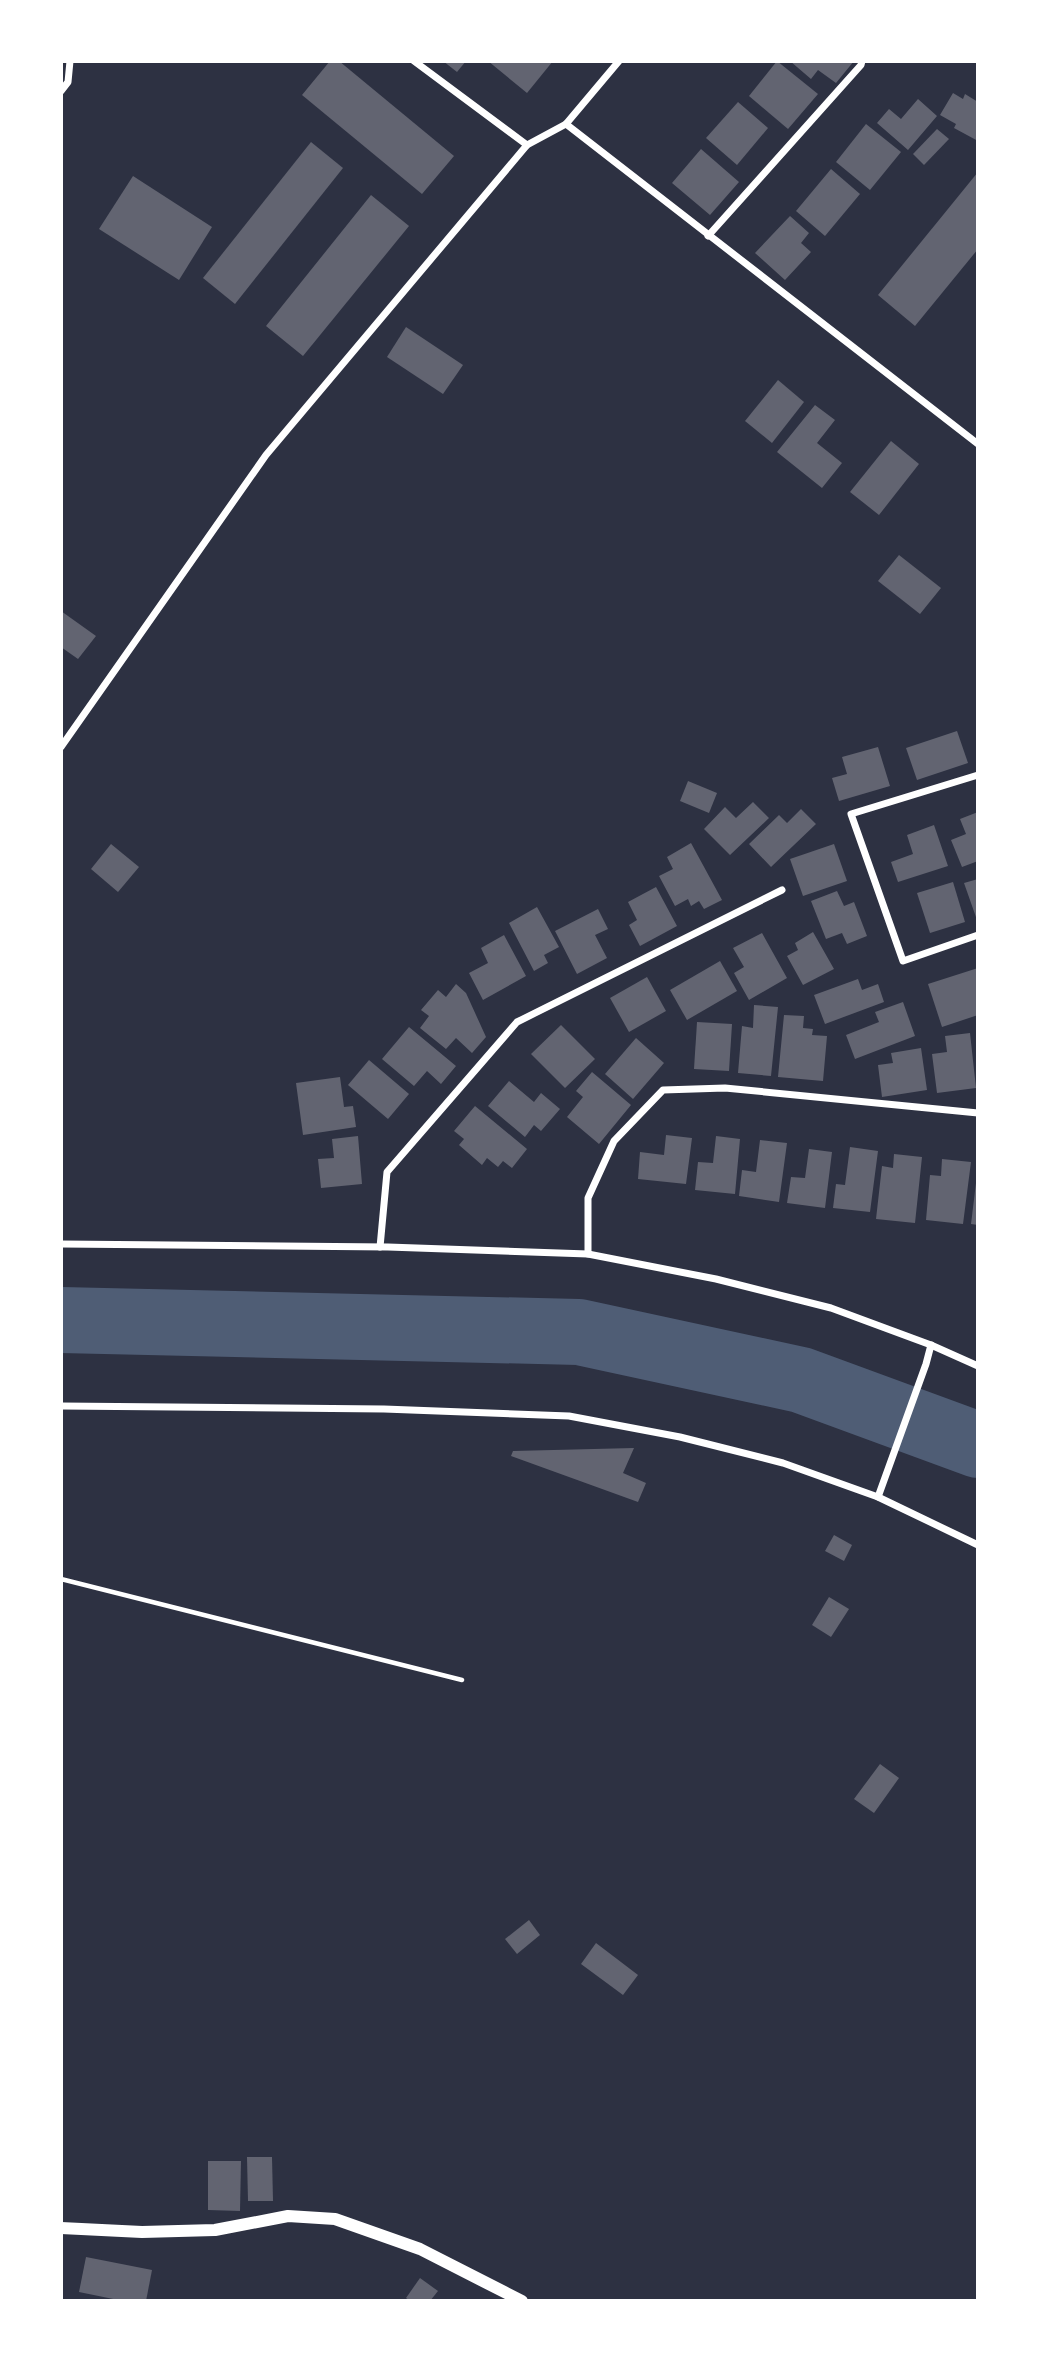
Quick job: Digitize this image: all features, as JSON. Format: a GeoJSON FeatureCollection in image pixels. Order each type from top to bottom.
{"type":"FeatureCollection","features":[{"type":"Feature","properties":{"kind":"street"},"geometry":{"type":"LineString","coordinates":[[61,92],[68,82],[70,61]]}},
{"type":"Feature","properties":{"kind":"street"},"geometry":{"type":"LineString","coordinates":[[414,61],[527,145]]}},
{"type":"Feature","properties":{"kind":"street"},"geometry":{"type":"LineString","coordinates":[[61,747],[266,455],[527,145],[566,124],[620,61]]}},
{"type":"Feature","properties":{"kind":"street"},"geometry":{"type":"LineString","coordinates":[[708,236],[862,61]]}},
{"type":"Feature","properties":{"kind":"street"},"geometry":{"type":"LineString","coordinates":[[566,124],[978,444]]}},
{"type":"Feature","properties":{"kind":"street"},"geometry":{"type":"LineString","coordinates":[[978,775],[851,814],[903,961],[978,935]]}},
{"type":"Feature","properties":{"kind":"street"},"geometry":{"type":"LineString","coordinates":[[380,1247],[387,1172],[517,1022],[782,890]]}},
{"type":"Feature","properties":{"kind":"street"},"geometry":{"type":"LineString","coordinates":[[589,1254],[588,1198],[614,1141],[663,1090],[725,1088],[978,1113]]}},
{"type":"Feature","properties":{"kind":"street"},"geometry":{"type":"LineString","coordinates":[[61,1244],[380,1247],[589,1254],[716,1279],[831,1308],[931,1345],[978,1366]]}},
{"type":"Feature","properties":{"kind":"street"},"geometry":{"type":"LineString","coordinates":[[878,1497],[931,1345]]}},
{"type":"Feature","properties":{"kind":"street"},"geometry":{"type":"LineString","coordinates":[[61,1406],[384,1409],[569,1416],[680,1437],[783,1463],[878,1497],[978,1545]]}},
{"type":"Feature","properties":{"kind":"street"},"geometry":{"type":"LineString","coordinates":[[61,2228],[142,2232],[190,2231],[215,2230],[288,2216],[335,2219],[420,2249],[522,2301]]}},
{"type":"Feature","properties":{"kind":"path"},"geometry":{"type":"LineString","coordinates":[[61,1578],[462,1680]]}},
{"type":"Feature","properties":{"kind":"building"},"geometry":{"type":"Polygon","coordinates":[[[330,61],[339,61],[454,156],[422,194],[302,95],[330,61]]]}},
{"type":"Feature","properties":{"kind":"building"},"geometry":{"type":"Polygon","coordinates":[[[443,61],[466,61],[457,72],[443,61]]]}},
{"type":"Feature","properties":{"kind":"building"},"geometry":{"type":"Polygon","coordinates":[[[488,61],[553,61],[527,93],[488,61]]]}},
{"type":"Feature","properties":{"kind":"building"},"geometry":{"type":"Polygon","coordinates":[[[777,61],[818,94],[788,129],[749,96],[777,61]]]}},
{"type":"Feature","properties":{"kind":"building"},"geometry":{"type":"Polygon","coordinates":[[[790,61],[854,61],[836,83],[818,70],[811,79],[790,61]]]}},
{"type":"Feature","properties":{"kind":"building"},"geometry":{"type":"Polygon","coordinates":[[[953,93],[963,99],[965,94],[978,102],[978,141],[954,128],[956,124],[940,115],[953,93]]]}},
{"type":"Feature","properties":{"kind":"building"},"geometry":{"type":"Polygon","coordinates":[[[918,99],[937,116],[908,150],[877,123],[889,109],[901,119],[918,99]]]}},
{"type":"Feature","properties":{"kind":"building"},"geometry":{"type":"Polygon","coordinates":[[[738,102],[768,128],[737,165],[706,138],[738,102]]]}},
{"type":"Feature","properties":{"kind":"building"},"geometry":{"type":"Polygon","coordinates":[[[866,124],[901,152],[870,190],[836,162],[866,124]]]}},
{"type":"Feature","properties":{"kind":"building"},"geometry":{"type":"Polygon","coordinates":[[[937,129],[949,139],[924,165],[913,154],[937,129]]]}},
{"type":"Feature","properties":{"kind":"building"},"geometry":{"type":"Polygon","coordinates":[[[311,142],[343,168],[235,304],[203,278],[311,142]]]}},
{"type":"Feature","properties":{"kind":"building"},"geometry":{"type":"Polygon","coordinates":[[[701,149],[739,182],[710,215],[672,183],[701,149]]]}},
{"type":"Feature","properties":{"kind":"building"},"geometry":{"type":"Polygon","coordinates":[[[831,169],[860,194],[825,236],[796,211],[831,169]]]}},
{"type":"Feature","properties":{"kind":"building"},"geometry":{"type":"Polygon","coordinates":[[[978,172],[978,249],[915,326],[878,295],[978,172]]]}},
{"type":"Feature","properties":{"kind":"building"},"geometry":{"type":"Polygon","coordinates":[[[133,176],[212,227],[179,280],[99,229],[133,176]]]}},
{"type":"Feature","properties":{"kind":"building"},"geometry":{"type":"Polygon","coordinates":[[[371,195],[409,226],[303,356],[266,326],[371,195]]]}},
{"type":"Feature","properties":{"kind":"building"},"geometry":{"type":"Polygon","coordinates":[[[790,216],[809,233],[801,243],[811,252],[785,280],[755,253],[790,216]]]}},
{"type":"Feature","properties":{"kind":"building"},"geometry":{"type":"Polygon","coordinates":[[[406,327],[463,365],[443,394],[387,357],[406,327]]]}},
{"type":"Feature","properties":{"kind":"building"},"geometry":{"type":"Polygon","coordinates":[[[778,380],[804,402],[772,443],[745,421],[778,380]]]}},
{"type":"Feature","properties":{"kind":"building"},"geometry":{"type":"Polygon","coordinates":[[[815,405],[835,420],[817,443],[842,463],[822,488],[777,452],[815,405]]]}},
{"type":"Feature","properties":{"kind":"building"},"geometry":{"type":"Polygon","coordinates":[[[891,441],[919,464],[879,515],[850,492],[891,441]]]}},
{"type":"Feature","properties":{"kind":"building"},"geometry":{"type":"Polygon","coordinates":[[[899,555],[941,588],[920,614],[878,581],[899,555]]]}},
{"type":"Feature","properties":{"kind":"building"},"geometry":{"type":"Polygon","coordinates":[[[61,611],[96,636],[78,659],[61,647],[61,611]]]}},
{"type":"Feature","properties":{"kind":"building"},"geometry":{"type":"Polygon","coordinates":[[[957,731],[968,763],[917,780],[906,748],[957,731]]]}},
{"type":"Feature","properties":{"kind":"building"},"geometry":{"type":"Polygon","coordinates":[[[878,747],[890,786],[839,801],[832,778],[847,774],[842,757],[878,747]]]}},
{"type":"Feature","properties":{"kind":"building"},"geometry":{"type":"Polygon","coordinates":[[[688,781],[717,793],[709,813],[680,801],[688,781]]]}},
{"type":"Feature","properties":{"kind":"building"},"geometry":{"type":"Polygon","coordinates":[[[753,802],[769,818],[730,855],[704,829],[725,807],[736,818],[753,802]]]}},
{"type":"Feature","properties":{"kind":"building"},"geometry":{"type":"Polygon","coordinates":[[[801,809],[816,824],[771,867],[749,844],[779,815],[787,823],[801,809]]]}},
{"type":"Feature","properties":{"kind":"building"},"geometry":{"type":"Polygon","coordinates":[[[978,812],[978,861],[962,867],[951,840],[966,834],[960,819],[978,812]]]}},
{"type":"Feature","properties":{"kind":"building"},"geometry":{"type":"Polygon","coordinates":[[[934,825],[948,866],[898,882],[891,862],[913,854],[907,835],[934,825]]]}},
{"type":"Feature","properties":{"kind":"building"},"geometry":{"type":"Polygon","coordinates":[[[691,843],[722,900],[704,909],[699,901],[691,906],[688,899],[675,906],[659,876],[673,869],[667,857],[691,843]]]}},
{"type":"Feature","properties":{"kind":"building"},"geometry":{"type":"Polygon","coordinates":[[[111,844],[139,867],[118,892],[91,869],[111,844]]]}},
{"type":"Feature","properties":{"kind":"building"},"geometry":{"type":"Polygon","coordinates":[[[834,844],[847,881],[803,896],[790,859],[834,844]]]}},
{"type":"Feature","properties":{"kind":"building"},"geometry":{"type":"Polygon","coordinates":[[[978,879],[978,920],[977,920],[964,883],[978,879]]]}},
{"type":"Feature","properties":{"kind":"building"},"geometry":{"type":"Polygon","coordinates":[[[953,882],[965,922],[930,933],[917,893],[953,882]]]}},
{"type":"Feature","properties":{"kind":"building"},"geometry":{"type":"Polygon","coordinates":[[[656,887],[677,926],[640,946],[629,925],[637,920],[628,902],[656,887]]]}},
{"type":"Feature","properties":{"kind":"building"},"geometry":{"type":"Polygon","coordinates":[[[837,891],[844,906],[854,902],[867,936],[847,944],[842,933],[826,939],[811,901],[837,891]]]}},
{"type":"Feature","properties":{"kind":"building"},"geometry":{"type":"Polygon","coordinates":[[[537,907],[559,947],[544,955],[548,963],[534,971],[509,923],[537,907]]]}},
{"type":"Feature","properties":{"kind":"building"},"geometry":{"type":"Polygon","coordinates":[[[598,909],[608,929],[595,935],[607,958],[577,974],[555,931],[598,909]]]}},
{"type":"Feature","properties":{"kind":"building"},"geometry":{"type":"Polygon","coordinates":[[[813,932],[834,969],[803,985],[787,956],[798,950],[795,943],[813,932]]]}},
{"type":"Feature","properties":{"kind":"building"},"geometry":{"type":"Polygon","coordinates":[[[762,933],[787,978],[749,1000],[734,973],[744,967],[733,948],[762,933]]]}},
{"type":"Feature","properties":{"kind":"building"},"geometry":{"type":"Polygon","coordinates":[[[504,935],[526,976],[483,1000],[469,973],[488,963],[481,948],[504,935]]]}},
{"type":"Feature","properties":{"kind":"building"},"geometry":{"type":"Polygon","coordinates":[[[720,961],[737,991],[687,1020],[670,990],[720,961]]]}},
{"type":"Feature","properties":{"kind":"building"},"geometry":{"type":"Polygon","coordinates":[[[978,968],[978,1015],[942,1027],[928,984],[978,968]]]}},
{"type":"Feature","properties":{"kind":"building"},"geometry":{"type":"Polygon","coordinates":[[[647,977],[666,1011],[629,1032],[610,998],[647,977]]]}},
{"type":"Feature","properties":{"kind":"building"},"geometry":{"type":"Polygon","coordinates":[[[858,979],[862,990],[878,984],[884,1002],[825,1024],[814,995],[858,979]]]}},
{"type":"Feature","properties":{"kind":"building"},"geometry":{"type":"Polygon","coordinates":[[[456,984],[466,993],[486,1037],[472,1053],[456,1038],[446,1049],[420,1028],[429,1016],[421,1010],[438,990],[446,997],[456,984]]]}},
{"type":"Feature","properties":{"kind":"building"},"geometry":{"type":"Polygon","coordinates":[[[903,1002],[915,1036],[855,1059],[846,1035],[879,1022],[875,1012],[903,1002]]]}},
{"type":"Feature","properties":{"kind":"building"},"geometry":{"type":"Polygon","coordinates":[[[754,1005],[778,1007],[771,1076],[738,1073],[742,1026],[753,1028],[754,1005]]]}},
{"type":"Feature","properties":{"kind":"building"},"geometry":{"type":"Polygon","coordinates":[[[784,1015],[804,1016],[803,1028],[813,1029],[812,1035],[827,1036],[823,1081],[778,1077],[784,1015]]]}},
{"type":"Feature","properties":{"kind":"building"},"geometry":{"type":"Polygon","coordinates":[[[697,1022],[732,1024],[729,1071],[694,1069],[697,1022]]]}},
{"type":"Feature","properties":{"kind":"building"},"geometry":{"type":"Polygon","coordinates":[[[561,1025],[595,1059],[565,1088],[531,1054],[561,1025]]]}},
{"type":"Feature","properties":{"kind":"building"},"geometry":{"type":"Polygon","coordinates":[[[409,1027],[456,1066],[441,1084],[427,1071],[414,1086],[382,1059],[409,1027]]]}},
{"type":"Feature","properties":{"kind":"building"},"geometry":{"type":"Polygon","coordinates":[[[970,1033],[976,1088],[937,1093],[932,1054],[947,1052],[945,1036],[970,1033]]]}},
{"type":"Feature","properties":{"kind":"building"},"geometry":{"type":"Polygon","coordinates":[[[636,1038],[664,1063],[633,1099],[605,1074],[636,1038]]]}},
{"type":"Feature","properties":{"kind":"building"},"geometry":{"type":"Polygon","coordinates":[[[921,1048],[927,1090],[882,1097],[878,1065],[893,1063],[891,1053],[921,1048]]]}},
{"type":"Feature","properties":{"kind":"building"},"geometry":{"type":"Polygon","coordinates":[[[369,1060],[409,1094],[388,1119],[348,1085],[369,1060]]]}},
{"type":"Feature","properties":{"kind":"building"},"geometry":{"type":"Polygon","coordinates":[[[592,1072],[631,1105],[599,1144],[567,1117],[583,1097],[576,1091],[592,1072]]]}},
{"type":"Feature","properties":{"kind":"building"},"geometry":{"type":"Polygon","coordinates":[[[340,1077],[344,1107],[353,1106],[356,1127],[303,1135],[296,1083],[340,1077]]]}},
{"type":"Feature","properties":{"kind":"building"},"geometry":{"type":"Polygon","coordinates":[[[509,1081],[534,1102],[541,1093],[560,1109],[541,1131],[534,1125],[525,1137],[488,1106],[509,1081]]]}},
{"type":"Feature","properties":{"kind":"building"},"geometry":{"type":"Polygon","coordinates":[[[475,1106],[527,1149],[512,1168],[503,1161],[498,1167],[487,1158],[482,1165],[459,1145],[464,1139],[454,1131],[475,1106]]]}},
{"type":"Feature","properties":{"kind":"building"},"geometry":{"type":"Polygon","coordinates":[[[666,1135],[692,1138],[686,1184],[638,1179],[640,1152],[664,1155],[666,1135]]]}},
{"type":"Feature","properties":{"kind":"building"},"geometry":{"type":"Polygon","coordinates":[[[358,1136],[362,1184],[321,1188],[318,1159],[334,1158],[332,1139],[358,1136]]]}},
{"type":"Feature","properties":{"kind":"building"},"geometry":{"type":"Polygon","coordinates":[[[716,1136],[740,1139],[735,1194],[695,1190],[698,1162],[713,1163],[716,1136]]]}},
{"type":"Feature","properties":{"kind":"building"},"geometry":{"type":"Polygon","coordinates":[[[760,1140],[787,1143],[779,1202],[739,1196],[742,1170],[756,1172],[760,1140]]]}},
{"type":"Feature","properties":{"kind":"building"},"geometry":{"type":"Polygon","coordinates":[[[850,1147],[878,1151],[870,1212],[833,1208],[836,1184],[845,1185],[850,1147]]]}},
{"type":"Feature","properties":{"kind":"building"},"geometry":{"type":"Polygon","coordinates":[[[809,1149],[832,1152],[825,1208],[787,1203],[791,1177],[805,1178],[809,1149]]]}},
{"type":"Feature","properties":{"kind":"building"},"geometry":{"type":"Polygon","coordinates":[[[894,1154],[922,1157],[915,1223],[876,1219],[882,1166],[893,1168],[894,1154]]]}},
{"type":"Feature","properties":{"kind":"building"},"geometry":{"type":"Polygon","coordinates":[[[942,1159],[971,1162],[963,1224],[926,1220],[930,1175],[941,1176],[942,1159]]]}},
{"type":"Feature","properties":{"kind":"building"},"geometry":{"type":"Polygon","coordinates":[[[978,1183],[978,1225],[971,1224],[978,1183]]]}},
{"type":"Feature","properties":{"kind":"building"},"geometry":{"type":"Polygon","coordinates":[[[634,1448],[623,1473],[646,1483],[638,1502],[511,1456],[513,1451],[634,1448]]]}},
{"type":"Feature","properties":{"kind":"building"},"geometry":{"type":"Polygon","coordinates":[[[834,1535],[852,1545],[844,1561],[825,1551],[834,1535]]]}},
{"type":"Feature","properties":{"kind":"building"},"geometry":{"type":"Polygon","coordinates":[[[829,1597],[849,1609],[831,1637],[812,1625],[829,1597]]]}},
{"type":"Feature","properties":{"kind":"building"},"geometry":{"type":"Polygon","coordinates":[[[880,1764],[899,1778],[874,1813],[854,1799],[880,1764]]]}},
{"type":"Feature","properties":{"kind":"building"},"geometry":{"type":"Polygon","coordinates":[[[529,1920],[540,1935],[517,1954],[505,1939],[529,1920]]]}},
{"type":"Feature","properties":{"kind":"building"},"geometry":{"type":"Polygon","coordinates":[[[596,1943],[638,1975],[623,1995],[581,1964],[596,1943]]]}},
{"type":"Feature","properties":{"kind":"building"},"geometry":{"type":"Polygon","coordinates":[[[247,2157],[272,2157],[273,2201],[248,2201],[247,2157]]]}},
{"type":"Feature","properties":{"kind":"building"},"geometry":{"type":"Polygon","coordinates":[[[208,2161],[241,2161],[240,2211],[208,2210],[208,2161]]]}},
{"type":"Feature","properties":{"kind":"building"},"geometry":{"type":"Polygon","coordinates":[[[86,2257],[152,2270],[146,2301],[123,2301],[79,2292],[86,2257]]]}},
{"type":"Feature","properties":{"kind":"building"},"geometry":{"type":"Polygon","coordinates":[[[420,2278],[438,2291],[430,2301],[410,2301],[406,2298],[420,2278]]]}},
{"type":"Feature","properties":{"kind":"waterway"},"geometry":{"type":"LineString","coordinates":[[61,1320],[579,1332],[801,1380],[978,1445]]}}]}
